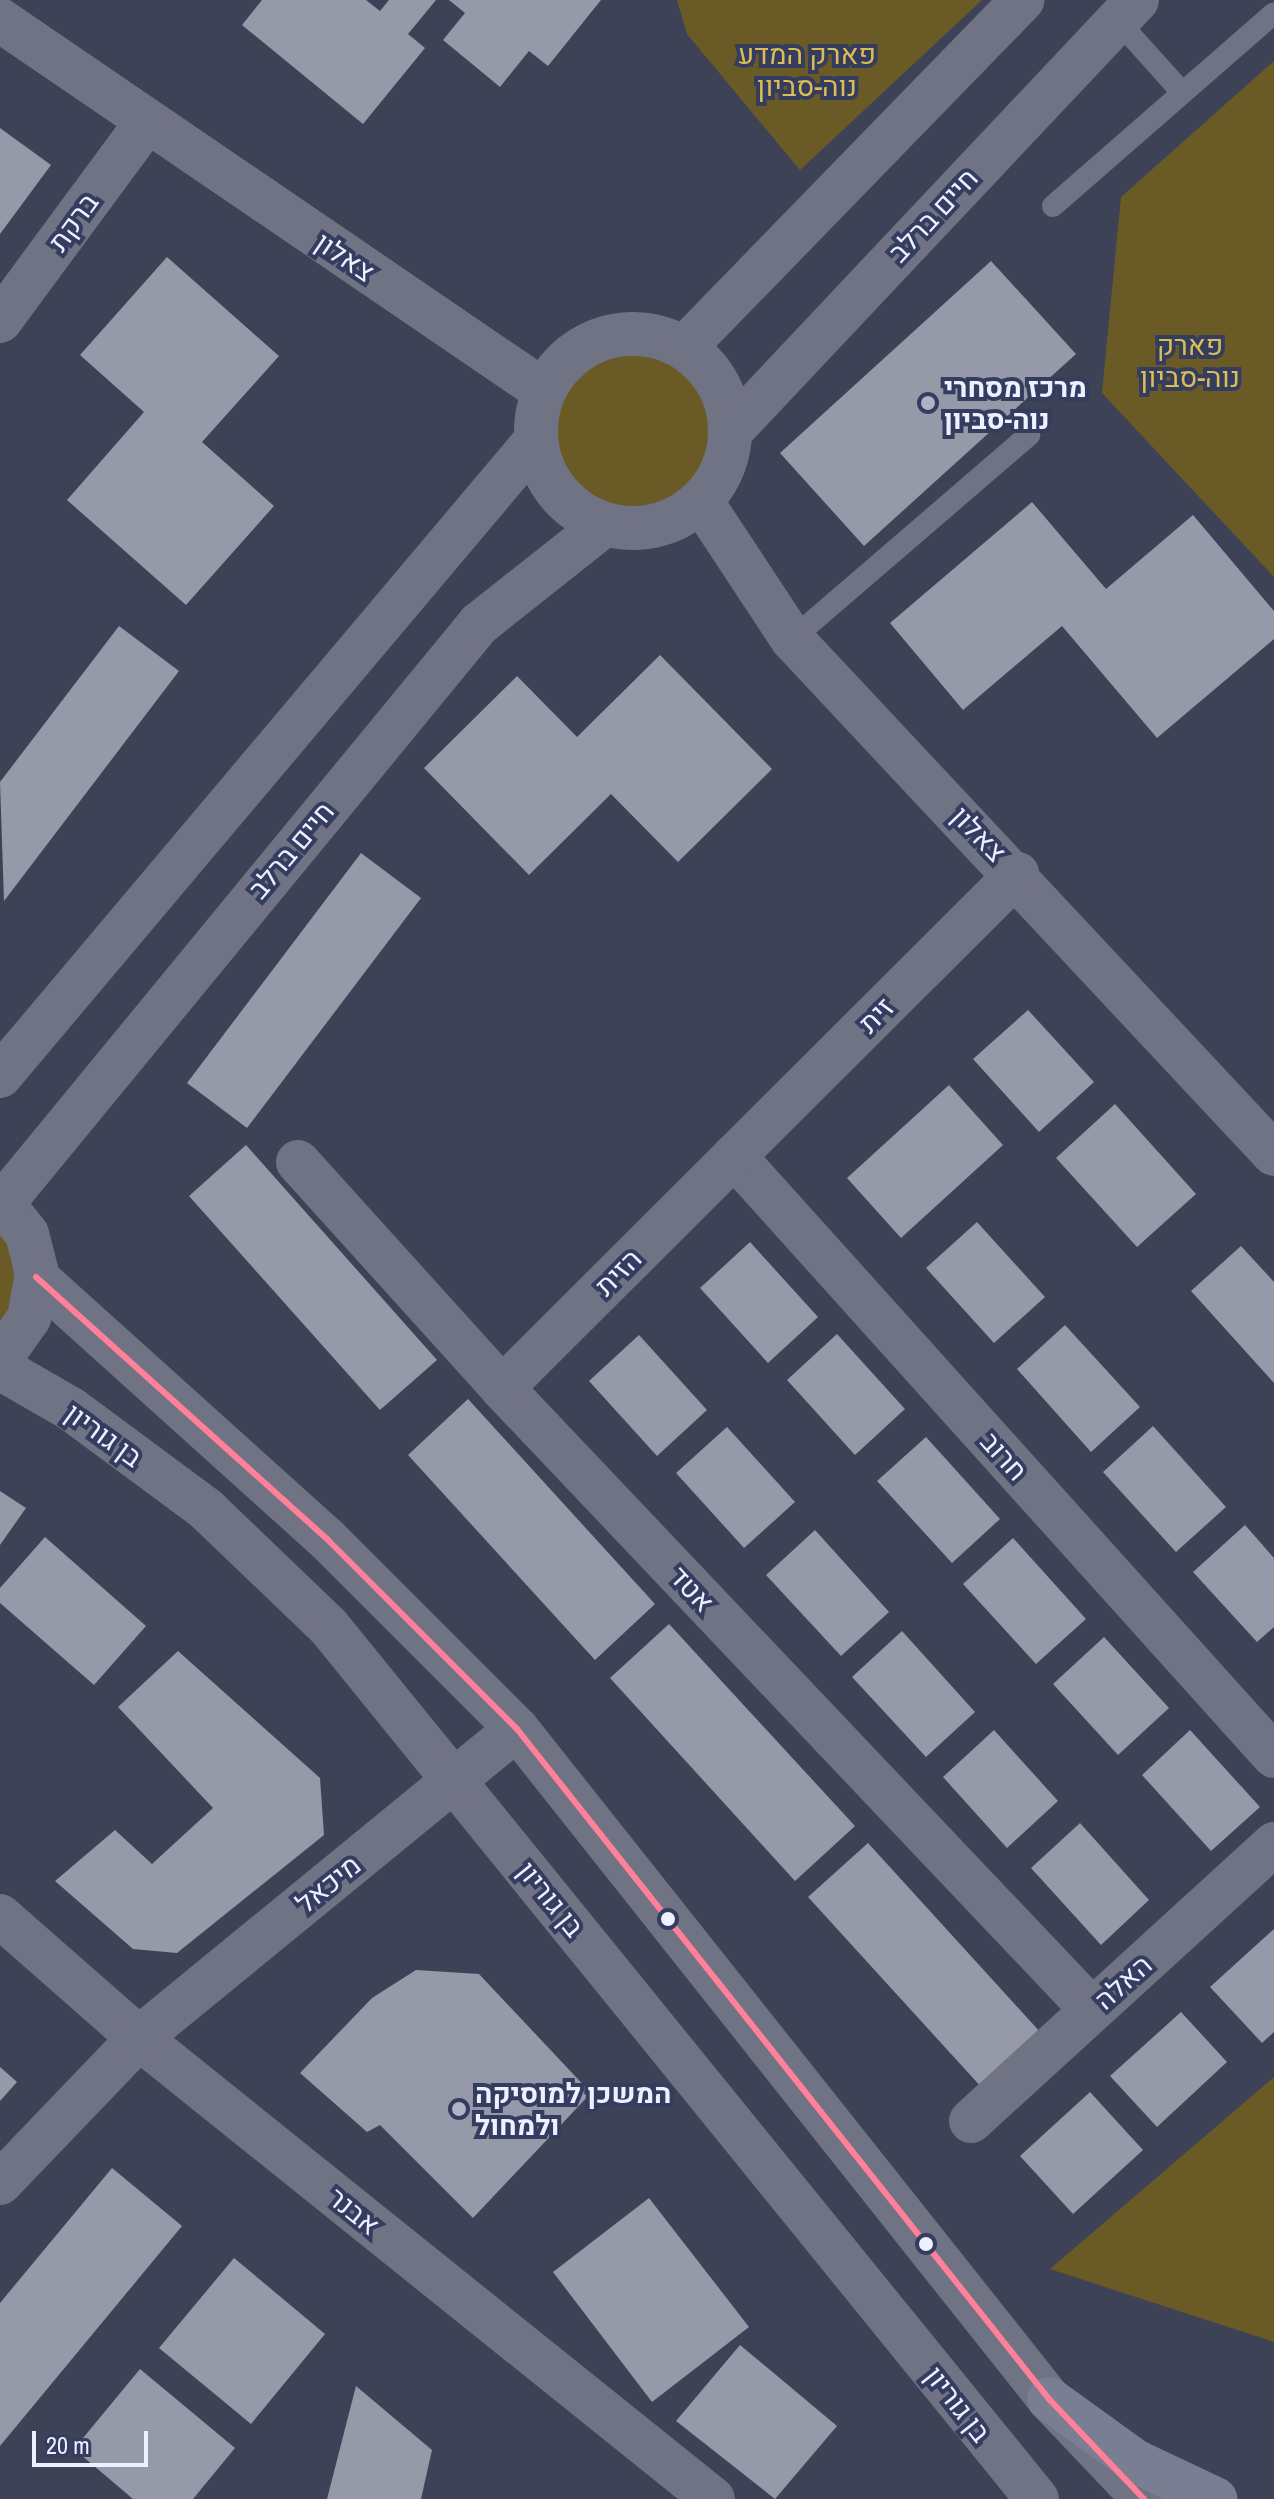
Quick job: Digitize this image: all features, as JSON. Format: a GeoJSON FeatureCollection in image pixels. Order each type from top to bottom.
{"type":"FeatureCollection","features":[{"type":"Feature","properties":{"kind":"main road"},"geometry":{"type":"LineString","coordinates":[[1049,2399],[1135,2461],[1215,2499]]}},
{"type":"Feature","properties":{"kind":"street"},"geometry":{"type":"LineString","coordinates":[[685,347],[1023,0]]}},
{"type":"Feature","properties":{"kind":"street","name":"חיים ברלב"},"geometry":{"type":"LineString","coordinates":[[731,431],[1127,10]]}},
{"type":"Feature","properties":{"kind":"street","name":"צאלון"},"geometry":{"type":"LineString","coordinates":[[0,20],[146,123],[544,391]]}},
{"type":"Feature","properties":{"kind":"street","name":"ברקת"},"geometry":{"type":"LineString","coordinates":[[0,321],[146,123]]}},
{"type":"Feature","properties":{"kind":"street"},"geometry":{"type":"LineString","coordinates":[[0,1076],[536,440],[544,391],[563,364],[590,343],[644,334],[685,347],[710,369],[726,399],[731,431],[728,457],[701,501],[656,525],[605,524],[558,492],[536,440]]}},
{"type":"Feature","properties":{"kind":"street","name":"צאלון"},"geometry":{"type":"LineString","coordinates":[[701,501],[792,639],[1017,874],[1274,1154]]}},
{"type":"Feature","properties":{"kind":"street","name":"חיים ברלב"},"geometry":{"type":"LineString","coordinates":[[2,1201],[479,624],[605,524]]}},
{"type":"Feature","properties":{"kind":"street","name":"זית"},"geometry":{"type":"LineString","coordinates":[[734,1156],[1017,874]]}},
{"type":"Feature","properties":{"kind":"street","name":"הזית"},"geometry":{"type":"LineString","coordinates":[[502,1388],[734,1156]]}},
{"type":"Feature","properties":{"kind":"street","name":"חרוב"},"geometry":{"type":"LineString","coordinates":[[734,1156],[1274,1756]]}},
{"type":"Feature","properties":{"kind":"street","name":"אטד"},"geometry":{"type":"LineString","coordinates":[[298,1162],[502,1388],[1092,2010]]}},
{"type":"Feature","properties":{"kind":"street"},"geometry":{"type":"LineString","coordinates":[[0,1359],[29,1318],[36,1277],[27,1234],[2,1201]]}},
{"type":"Feature","properties":{"kind":"street"},"geometry":{"type":"LineString","coordinates":[[36,1277],[327,1539],[517,1729],[1049,2399],[1144,2499]]}},
{"type":"Feature","properties":{"kind":"street","name":"בן גוריון"},"geometry":{"type":"LineString","coordinates":[[0,1368],[71,1409],[206,1509],[329,1627],[1037,2499]]}},
{"type":"Feature","properties":{"kind":"street","name":"מיכאל"},"geometry":{"type":"LineString","coordinates":[[0,2183],[139,2038],[517,1729]]}},
{"type":"Feature","properties":{"kind":"street","name":"האלה"},"geometry":{"type":"LineString","coordinates":[[971,2121],[1274,1844]]}},
{"type":"Feature","properties":{"kind":"street","name":"אבנר"},"geometry":{"type":"LineString","coordinates":[[0,1916],[139,2038],[713,2499]]}},
{"type":"Feature","properties":{"kind":"lane"},"geometry":{"type":"LineString","coordinates":[[1127,10],[1181,91]]}},
{"type":"Feature","properties":{"kind":"lane"},"geometry":{"type":"LineString","coordinates":[[1053,206],[1181,91],[1274,13]]}},
{"type":"Feature","properties":{"kind":"lane"},"geometry":{"type":"LineString","coordinates":[[792,639],[1029,435]]}},
{"type":"Feature","properties":{"kind":"green space","name":"פארק המדע נוה-סביון"},"geometry":{"type":"Polygon","coordinates":[[[677,0],[982,0],[800,170],[687,34],[677,0]]]}},
{"type":"Feature","properties":{"kind":"green space","name":"פארק נוה-סביון"},"geometry":{"type":"Polygon","coordinates":[[[1274,61],[1274,577],[1102,393],[1121,197],[1274,61]]]}},
{"type":"Feature","properties":{"kind":"green space"},"geometry":{"type":"Polygon","coordinates":[[[633,337],[669,345],[699,365],[719,395],[727,431],[719,467],[699,497],[669,517],[633,525],[597,517],[567,497],[547,467],[539,431],[547,395],[567,365],[597,345],[633,337]]]}},
{"type":"Feature","properties":{"kind":"green space"},"geometry":{"type":"Polygon","coordinates":[[[0,1207],[24,1241],[0,1352],[0,1207]]]}},
{"type":"Feature","properties":{"kind":"green space"},"geometry":{"type":"Polygon","coordinates":[[[1274,2077],[1274,2342],[1050,2269],[1274,2077]]]}},
{"type":"Feature","properties":{"kind":"building"},"geometry":{"type":"Polygon","coordinates":[[[262,0],[366,0],[380,11],[389,0],[436,0],[408,34],[425,48],[363,124],[242,25],[262,0]]]}},
{"type":"Feature","properties":{"kind":"building"},"geometry":{"type":"Polygon","coordinates":[[[449,0],[601,0],[548,66],[529,51],[500,87],[443,40],[465,13],[449,0]]]}},
{"type":"Feature","properties":{"kind":"building"},"geometry":{"type":"Polygon","coordinates":[[[0,128],[51,165],[0,234],[0,128]]]}},
{"type":"Feature","properties":{"kind":"building"},"geometry":{"type":"Polygon","coordinates":[[[167,257],[279,356],[202,442],[274,506],[186,605],[67,500],[144,412],[80,355],[167,257]]]}},
{"type":"Feature","properties":{"kind":"building","name":"מרכז מסחרי נוה-סביון"},"geometry":{"type":"Polygon","coordinates":[[[991,261],[1076,354],[864,546],[780,453],[991,261]]]}},
{"type":"Feature","properties":{"kind":"building"},"geometry":{"type":"Polygon","coordinates":[[[1032,502],[1106,589],[1193,515],[1274,611],[1274,639],[1157,738],[1062,626],[963,710],[890,623],[1032,502]]]}},
{"type":"Feature","properties":{"kind":"building"},"geometry":{"type":"Polygon","coordinates":[[[119,626],[179,671],[4,901],[0,782],[119,626]]]}},
{"type":"Feature","properties":{"kind":"building"},"geometry":{"type":"Polygon","coordinates":[[[660,655],[772,769],[678,862],[611,794],[529,875],[424,768],[517,676],[577,737],[660,655]]]}},
{"type":"Feature","properties":{"kind":"building"},"geometry":{"type":"Polygon","coordinates":[[[361,853],[421,898],[247,1128],[187,1083],[361,853]]]}},
{"type":"Feature","properties":{"kind":"building"},"geometry":{"type":"Polygon","coordinates":[[[1028,1010],[1094,1082],[1039,1132],[973,1059],[1028,1010]]]}},
{"type":"Feature","properties":{"kind":"building"},"geometry":{"type":"Polygon","coordinates":[[[949,1085],[1003,1145],[901,1238],[847,1178],[949,1085]]]}},
{"type":"Feature","properties":{"kind":"building"},"geometry":{"type":"Polygon","coordinates":[[[1115,1104],[1196,1194],[1137,1247],[1056,1158],[1115,1104]]]}},
{"type":"Feature","properties":{"kind":"building"},"geometry":{"type":"Polygon","coordinates":[[[246,1145],[437,1360],[380,1410],[189,1196],[246,1145]]]}},
{"type":"Feature","properties":{"kind":"building"},"geometry":{"type":"Polygon","coordinates":[[[977,1222],[1045,1297],[994,1343],[926,1268],[977,1222]]]}},
{"type":"Feature","properties":{"kind":"building"},"geometry":{"type":"Polygon","coordinates":[[[750,1242],[818,1317],[768,1363],[700,1288],[750,1242]]]}},
{"type":"Feature","properties":{"kind":"building"},"geometry":{"type":"Polygon","coordinates":[[[1241,1246],[1274,1282],[1274,1383],[1191,1291],[1241,1246]]]}},
{"type":"Feature","properties":{"kind":"building"},"geometry":{"type":"Polygon","coordinates":[[[1065,1325],[1140,1407],[1091,1452],[1017,1369],[1065,1325]]]}},
{"type":"Feature","properties":{"kind":"building"},"geometry":{"type":"Polygon","coordinates":[[[837,1334],[905,1409],[855,1455],[787,1380],[837,1334]]]}},
{"type":"Feature","properties":{"kind":"building"},"geometry":{"type":"Polygon","coordinates":[[[639,1335],[707,1410],[657,1456],[589,1381],[639,1335]]]}},
{"type":"Feature","properties":{"kind":"building"},"geometry":{"type":"Polygon","coordinates":[[[468,1399],[655,1604],[595,1660],[408,1455],[468,1399]]]}},
{"type":"Feature","properties":{"kind":"building"},"geometry":{"type":"Polygon","coordinates":[[[1153,1426],[1226,1507],[1176,1552],[1103,1472],[1153,1426]]]}},
{"type":"Feature","properties":{"kind":"building"},"geometry":{"type":"Polygon","coordinates":[[[727,1427],[795,1502],[744,1548],[676,1473],[727,1427]]]}},
{"type":"Feature","properties":{"kind":"building"},"geometry":{"type":"Polygon","coordinates":[[[926,1437],[1000,1519],[952,1563],[877,1481],[926,1437]]]}},
{"type":"Feature","properties":{"kind":"building"},"geometry":{"type":"Polygon","coordinates":[[[0,1491],[26,1508],[0,1545],[0,1491]]]}},
{"type":"Feature","properties":{"kind":"building"},"geometry":{"type":"Polygon","coordinates":[[[1245,1525],[1274,1558],[1274,1627],[1257,1642],[1193,1572],[1245,1525]]]}},
{"type":"Feature","properties":{"kind":"building"},"geometry":{"type":"Polygon","coordinates":[[[815,1530],[889,1612],[841,1656],[766,1575],[815,1530]]]}},
{"type":"Feature","properties":{"kind":"building"},"geometry":{"type":"Polygon","coordinates":[[[45,1537],[146,1626],[94,1685],[0,1603],[0,1588],[45,1537]]]}},
{"type":"Feature","properties":{"kind":"building"},"geometry":{"type":"Polygon","coordinates":[[[1013,1538],[1086,1619],[1036,1664],[963,1584],[1013,1538]]]}},
{"type":"Feature","properties":{"kind":"building"},"geometry":{"type":"Polygon","coordinates":[[[669,1624],[855,1826],[795,1881],[610,1678],[669,1624]]]}},
{"type":"Feature","properties":{"kind":"building"},"geometry":{"type":"Polygon","coordinates":[[[902,1631],[975,1712],[926,1757],[852,1677],[902,1631]]]}},
{"type":"Feature","properties":{"kind":"building"},"geometry":{"type":"Polygon","coordinates":[[[1104,1637],[1169,1708],[1118,1755],[1053,1684],[1104,1637]]]}},
{"type":"Feature","properties":{"kind":"building"},"geometry":{"type":"Polygon","coordinates":[[[178,1651],[320,1778],[324,1835],[177,1953],[133,1949],[55,1881],[115,1830],[152,1864],[213,1808],[118,1707],[178,1651]]]}},
{"type":"Feature","properties":{"kind":"building"},"geometry":{"type":"Polygon","coordinates":[[[994,1730],[1058,1801],[1007,1848],[943,1777],[994,1730]]]}},
{"type":"Feature","properties":{"kind":"building"},"geometry":{"type":"Polygon","coordinates":[[[1190,1730],[1260,1807],[1211,1851],[1142,1775],[1190,1730]]]}},
{"type":"Feature","properties":{"kind":"building"},"geometry":{"type":"Polygon","coordinates":[[[1080,1823],[1149,1900],[1101,1945],[1031,1868],[1080,1823]]]}},
{"type":"Feature","properties":{"kind":"building"},"geometry":{"type":"Polygon","coordinates":[[[868,1843],[1042,2034],[983,2089],[808,1897],[868,1843]]]}},
{"type":"Feature","properties":{"kind":"building"},"geometry":{"type":"Polygon","coordinates":[[[1274,1929],[1274,2032],[1262,2043],[1210,1987],[1274,1929]]]}},
{"type":"Feature","properties":{"kind":"building","name":"המשכן למוסיקה ולמחול"},"geometry":{"type":"Polygon","coordinates":[[[416,1970],[479,1974],[591,2093],[473,2218],[380,2125],[367,2132],[300,2073],[372,1998],[416,1970]]]}},
{"type":"Feature","properties":{"kind":"building"},"geometry":{"type":"Polygon","coordinates":[[[1181,2012],[1227,2062],[1157,2127],[1110,2076],[1181,2012]]]}},
{"type":"Feature","properties":{"kind":"building"},"geometry":{"type":"Polygon","coordinates":[[[0,2067],[17,2082],[0,2101],[0,2067]]]}},
{"type":"Feature","properties":{"kind":"building"},"geometry":{"type":"Polygon","coordinates":[[[1090,2092],[1143,2150],[1073,2214],[1020,2156],[1090,2092]]]}},
{"type":"Feature","properties":{"kind":"building"},"geometry":{"type":"Polygon","coordinates":[[[112,2168],[182,2226],[0,2446],[0,2303],[112,2168]]]}},
{"type":"Feature","properties":{"kind":"building"},"geometry":{"type":"Polygon","coordinates":[[[649,2198],[749,2327],[652,2402],[553,2272],[649,2198]]]}},
{"type":"Feature","properties":{"kind":"building"},"geometry":{"type":"Polygon","coordinates":[[[234,2258],[325,2334],[251,2424],[159,2348],[234,2258]]]}},
{"type":"Feature","properties":{"kind":"building"},"geometry":{"type":"Polygon","coordinates":[[[740,2345],[837,2426],[775,2499],[676,2421],[740,2345]]]}},
{"type":"Feature","properties":{"kind":"building"},"geometry":{"type":"Polygon","coordinates":[[[140,2369],[235,2448],[193,2499],[133,2499],[74,2449],[140,2369]]]}},
{"type":"Feature","properties":{"kind":"building"},"geometry":{"type":"Polygon","coordinates":[[[356,2386],[432,2450],[421,2499],[327,2499],[356,2386]]]}},
{"type":"Feature","properties":{"kind":"transit line"},"geometry":{"type":"LineString","coordinates":[[36,1277],[327,1539],[517,1729],[1049,2399],[1144,2499]]}},
{"type":"Feature","properties":{"kind":"place","name":"מרכז מסחרי נוה-סביון"},"geometry":{"type":"Point","coordinates":[928,403]}},
{"type":"Feature","properties":{"kind":"place","name":"המשכן למוסיקה ולמחול"},"geometry":{"type":"Point","coordinates":[459,2109]}}]}
